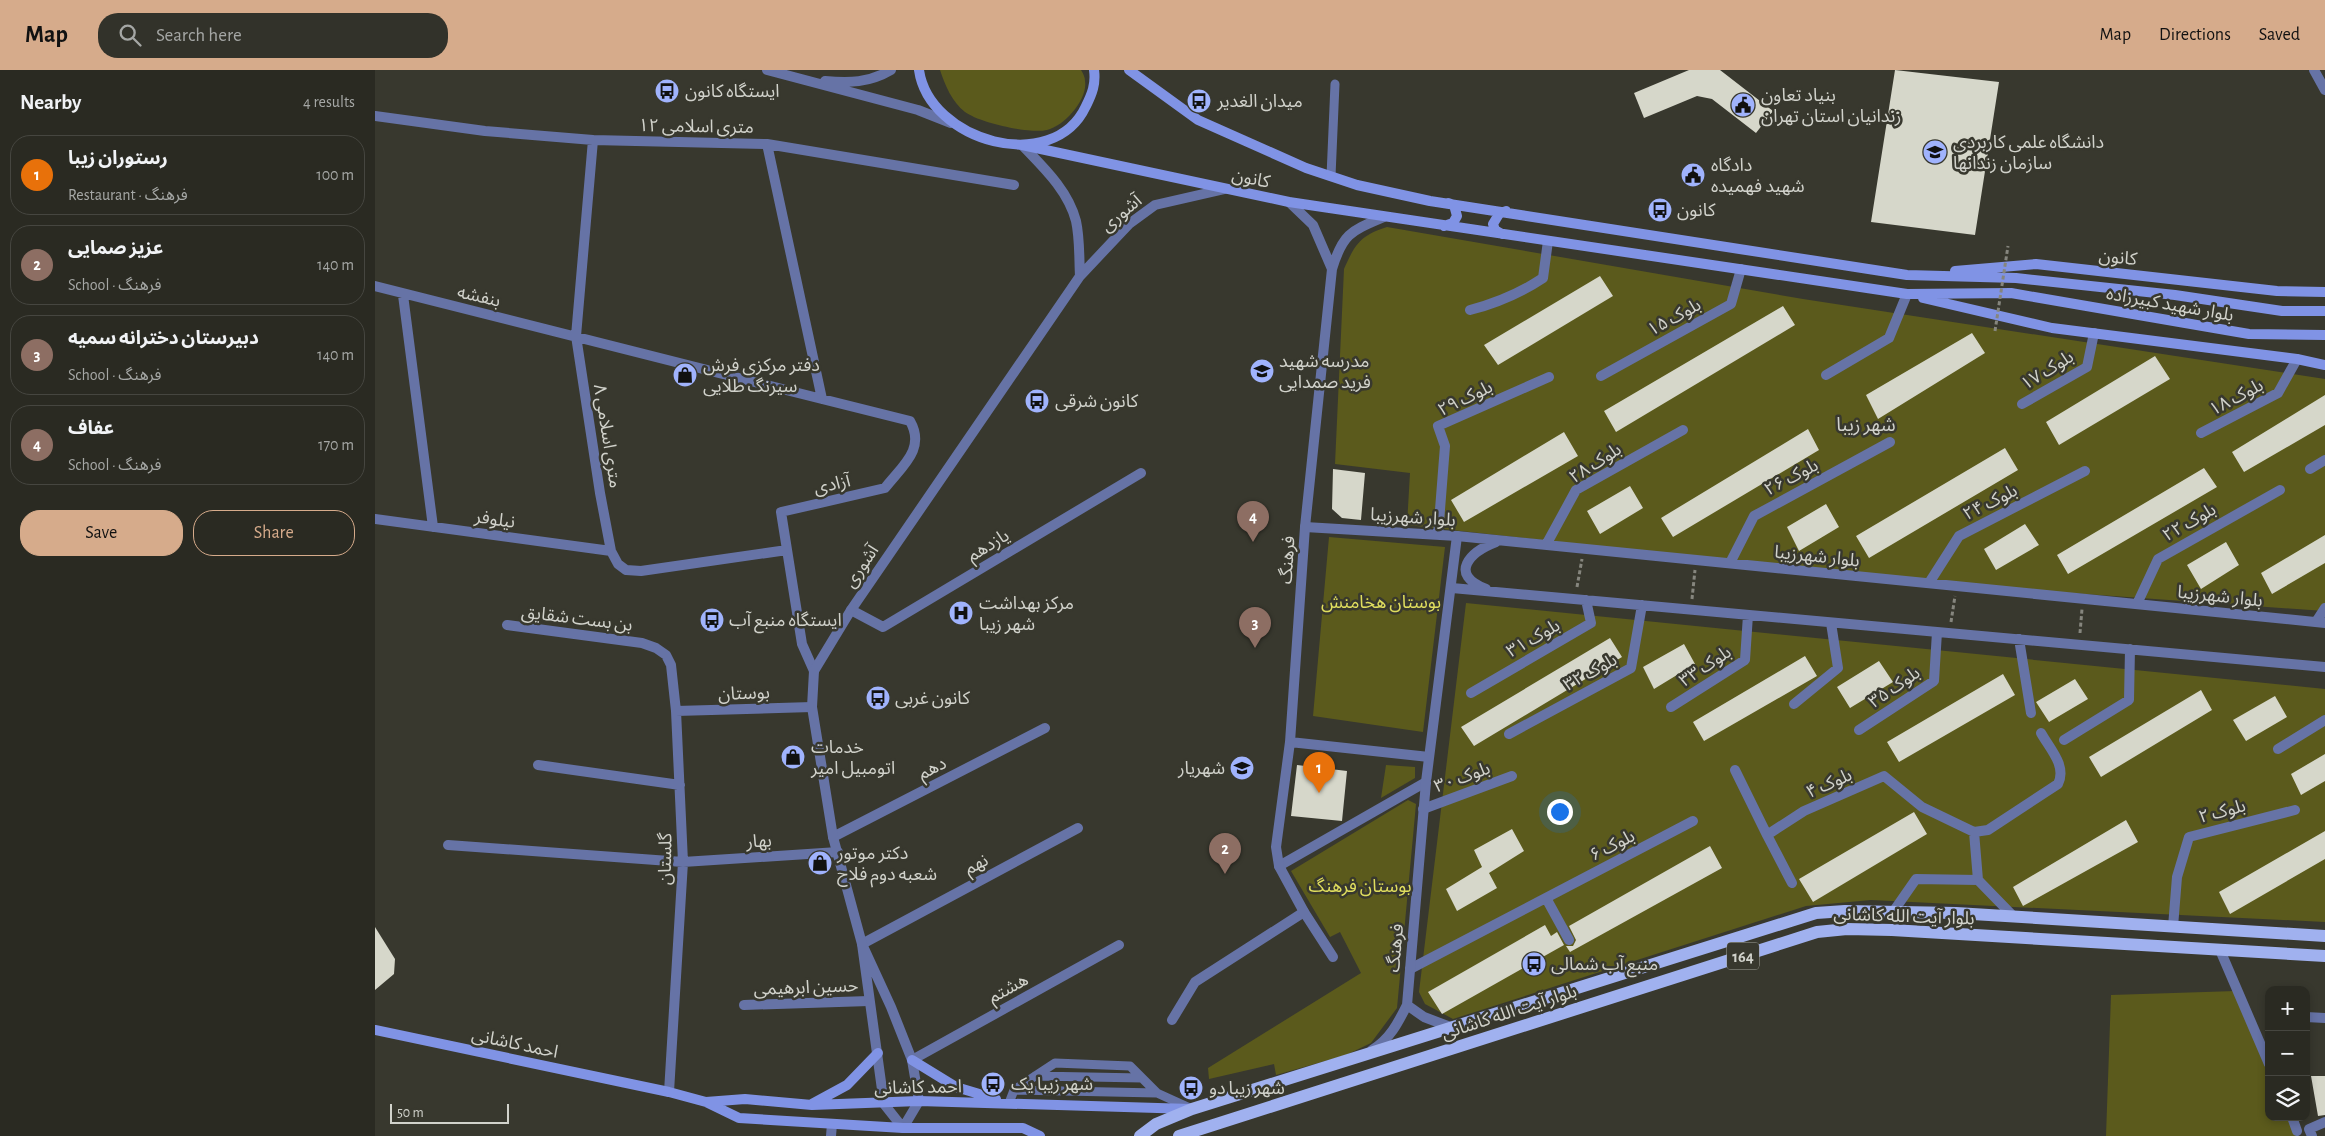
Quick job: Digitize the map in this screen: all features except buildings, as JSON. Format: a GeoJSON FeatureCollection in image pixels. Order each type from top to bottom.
{"type":"FeatureCollection","features":[{"type":"Feature","properties":{"kind":"main road"},"geometry":{"type":"LineString","coordinates":[[919,70],[926,92],[937,109],[951,123],[972,134],[995,142],[1022,145],[1048,140],[1071,128],[1082,116],[1093,92],[1094,70]]}},
{"type":"Feature","properties":{"kind":"main road","name":"کانون"},"geometry":{"type":"LineString","coordinates":[[1129,70],[1198,120],[1306,168],[1357,185],[1447,203],[1907,276],[2016,278]]}},
{"type":"Feature","properties":{"kind":"main road","name":"کانون"},"geometry":{"type":"LineString","coordinates":[[1022,145],[1289,202],[1444,226],[1907,294],[2011,293]]}},
{"type":"Feature","properties":{"kind":"main road"},"geometry":{"type":"LineString","coordinates":[[1444,226],[1453,223],[1457,216],[1454,205],[1447,203]]}},
{"type":"Feature","properties":{"kind":"main road"},"geometry":{"type":"LineString","coordinates":[[1502,234],[1495,230],[1493,224],[1499,214],[1506,211]]}},
{"type":"Feature","properties":{"kind":"main road","name":"کانون"},"geometry":{"type":"LineString","coordinates":[[1907,276],[2036,264],[2277,291],[2325,292]]}},
{"type":"Feature","properties":{"kind":"main road","name":"بلوار شهید کبیرزاده"},"geometry":{"type":"LineString","coordinates":[[2016,278],[2175,295],[2282,311],[2325,311]]}},
{"type":"Feature","properties":{"kind":"main road","name":"بلوار شهید کبیرزاده"},"geometry":{"type":"LineString","coordinates":[[2011,293],[2249,334],[2325,335]]}},
{"type":"Feature","properties":{"kind":"main road"},"geometry":{"type":"LineString","coordinates":[[1907,294],[2052,328],[2297,359],[2325,365]]}},
{"type":"Feature","properties":{"kind":"main road","name":"بلوار آیت الله کاشانی"},"geometry":{"type":"LineString","coordinates":[[1140,1136],[1156,1124],[1192,1109],[1816,913],[1893,912],[2013,916],[2325,936]]}},
{"type":"Feature","properties":{"kind":"main road","name":"بلوار آیت الله کاشانی"},"geometry":{"type":"LineString","coordinates":[[1181,1135],[1817,932],[1847,929],[1892,930],[2325,956]]}},
{"type":"Feature","properties":{"kind":"main road","name":"احمد کاشانی"},"geometry":{"type":"LineString","coordinates":[[375,1030],[669,1092],[706,1102],[739,1118],[903,1128],[1023,1128],[1040,1136]]}},
{"type":"Feature","properties":{"kind":"main road"},"geometry":{"type":"LineString","coordinates":[[812,1104],[847,1085],[878,1053]]}},
{"type":"Feature","properties":{"kind":"main road"},"geometry":{"type":"LineString","coordinates":[[912,1060],[956,1087],[1009,1103]]}},
{"type":"Feature","properties":{"kind":"main road","name":"احمد کاشانی"},"geometry":{"type":"LineString","coordinates":[[706,1102],[745,1099],[812,1104],[884,1104],[919,1101],[1192,1109]]}},
{"type":"Feature","properties":{"kind":"street"},"geometry":{"type":"LineString","coordinates":[[767,70],[918,110],[951,123]]}},
{"type":"Feature","properties":{"kind":"street"},"geometry":{"type":"LineString","coordinates":[[801,80],[864,82],[878,78],[891,70]]}},
{"type":"Feature","properties":{"kind":"street"},"geometry":{"type":"LineString","coordinates":[[2314,70],[2325,90]]}},
{"type":"Feature","properties":{"kind":"street","name":"۱۲ متری اسلامی"},"geometry":{"type":"LineString","coordinates":[[375,116],[485,131],[593,140],[767,144],[1014,185]]}},
{"type":"Feature","properties":{"kind":"street","name":"۸ متری اسلامی"},"geometry":{"type":"LineString","coordinates":[[593,140],[576,336],[611,552]]}},
{"type":"Feature","properties":{"kind":"street"},"geometry":{"type":"LineString","coordinates":[[767,144],[822,399]]}},
{"type":"Feature","properties":{"kind":"street","name":"آشوری"},"geometry":{"type":"LineString","coordinates":[[1022,145],[1052,176],[1068,202],[1076,221],[1080,276]]}},
{"type":"Feature","properties":{"kind":"street","name":"آشوری"},"geometry":{"type":"LineString","coordinates":[[862,944],[833,837],[812,707],[814,671],[851,610],[1080,276],[1129,224],[1155,205],[1225,189]]}},
{"type":"Feature","properties":{"kind":"street"},"geometry":{"type":"LineString","coordinates":[[1289,202],[1313,225],[1332,269]]}},
{"type":"Feature","properties":{"kind":"street","name":"فرهنگ"},"geometry":{"type":"LineString","coordinates":[[1333,958],[1304,912],[1279,866],[1276,847],[1290,742],[1305,527],[1332,269],[1339,245],[1355,229],[1384,217]]}},
{"type":"Feature","properties":{"kind":"street"},"geometry":{"type":"LineString","coordinates":[[1470,310],[1521,293],[1543,278],[1547,241]]}},
{"type":"Feature","properties":{"kind":"street","name":"بلوک ۱۵"},"geometry":{"type":"LineString","coordinates":[[1601,376],[1731,304],[1741,269]]}},
{"type":"Feature","properties":{"kind":"street","name":"بنفشه"},"geometry":{"type":"LineString","coordinates":[[375,286],[403,295],[576,336]]}},
{"type":"Feature","properties":{"kind":"street"},"geometry":{"type":"LineString","coordinates":[[1825,376],[1889,338],[1907,294]]}},
{"type":"Feature","properties":{"kind":"street"},"geometry":{"type":"LineString","coordinates":[[403,295],[433,527]]}},
{"type":"Feature","properties":{"kind":"street","name":"بلوک ۱۷"},"geometry":{"type":"LineString","coordinates":[[2022,404],[2087,366],[2094,333]]}},
{"type":"Feature","properties":{"kind":"street","name":"آزادی"},"geometry":{"type":"LineString","coordinates":[[576,336],[910,421],[917,433],[915,447],[885,488],[781,512],[802,644],[814,671]]}},
{"type":"Feature","properties":{"kind":"street","name":"بلوک ۱۸"},"geometry":{"type":"LineString","coordinates":[[2201,433],[2278,393],[2297,359]]}},
{"type":"Feature","properties":{"kind":"street","name":"بلوک ۲۹"},"geometry":{"type":"LineString","coordinates":[[1438,535],[1445,446],[1438,426],[1549,377]]}},
{"type":"Feature","properties":{"kind":"street","name":"بلوک ۲۸"},"geometry":{"type":"LineString","coordinates":[[1546,545],[1576,490],[1683,430]]}},
{"type":"Feature","properties":{"kind":"street","name":"بلوک ۲۶"},"geometry":{"type":"LineString","coordinates":[[1730,563],[1754,516],[1890,442]]}},
{"type":"Feature","properties":{"kind":"street"},"geometry":{"type":"LineString","coordinates":[[2311,469],[2325,460]]}},
{"type":"Feature","properties":{"kind":"street","name":"بلوک ۲۴"},"geometry":{"type":"LineString","coordinates":[[1929,583],[1959,536],[2085,471]]}},
{"type":"Feature","properties":{"kind":"street","name":"یازدهم"},"geometry":{"type":"LineString","coordinates":[[851,610],[883,627],[1141,473]]}},
{"type":"Feature","properties":{"kind":"street","name":"بلوک ۲۲"},"geometry":{"type":"LineString","coordinates":[[2137,604],[2158,559],[2280,490]]}},
{"type":"Feature","properties":{"kind":"street","name":"نیلوفر"},"geometry":{"type":"LineString","coordinates":[[375,519],[611,552]]}},
{"type":"Feature","properties":{"kind":"street","name":"بلوار شهرزیبا"},"geometry":{"type":"LineString","coordinates":[[1305,527],[1457,536],[2321,622]]}},
{"type":"Feature","properties":{"kind":"street","name":"فرهنگ"},"geometry":{"type":"LineString","coordinates":[[1407,1005],[1423,809],[1457,536]]}},
{"type":"Feature","properties":{"kind":"street"},"geometry":{"type":"LineString","coordinates":[[1493,592],[1469,580],[1465,570],[1467,559],[1475,552],[1499,540]]}},
{"type":"Feature","properties":{"kind":"street"},"geometry":{"type":"LineString","coordinates":[[611,552],[618,564],[626,570],[641,571],[787,550]]}},
{"type":"Feature","properties":{"kind":"street"},"geometry":{"type":"LineString","coordinates":[[1452,588],[2325,667]]}},
{"type":"Feature","properties":{"kind":"street","name":"بلوک ۳۱"},"geometry":{"type":"LineString","coordinates":[[1471,693],[1591,623],[1586,600]]}},
{"type":"Feature","properties":{"kind":"street","name":"بلوک ۳۲"},"geometry":{"type":"LineString","coordinates":[[1509,734],[1631,668],[1642,606]]}},
{"type":"Feature","properties":{"kind":"street"},"geometry":{"type":"LineString","coordinates":[[2321,622],[2325,608]]}},
{"type":"Feature","properties":{"kind":"street","name":"بلوک ۳۳"},"geometry":{"type":"LineString","coordinates":[[1671,708],[1745,660],[1748,615]]}},
{"type":"Feature","properties":{"kind":"street"},"geometry":{"type":"LineString","coordinates":[[1794,704],[1838,668],[1831,622]]}},
{"type":"Feature","properties":{"kind":"street","name":"بن بست شقایق"},"geometry":{"type":"LineString","coordinates":[[507,625],[643,643]]}},
{"type":"Feature","properties":{"kind":"street","name":"بلوک ۳۵"},"geometry":{"type":"LineString","coordinates":[[1859,730],[1934,681],[1937,632]]}},
{"type":"Feature","properties":{"kind":"street"},"geometry":{"type":"LineString","coordinates":[[2019,639],[2031,713]]}},
{"type":"Feature","properties":{"kind":"street","name":"گلستان"},"geometry":{"type":"LineString","coordinates":[[643,643],[656,648],[666,655],[671,665],[676,711],[683,862],[669,1092]]}},
{"type":"Feature","properties":{"kind":"street"},"geometry":{"type":"LineString","coordinates":[[2064,740],[2129,700],[2130,649]]}},
{"type":"Feature","properties":{"kind":"street","name":"بوستان"},"geometry":{"type":"LineString","coordinates":[[676,711],[812,707]]}},
{"type":"Feature","properties":{"kind":"street"},"geometry":{"type":"LineString","coordinates":[[2277,749],[2325,720]]}},
{"type":"Feature","properties":{"kind":"street","name":"دهم"},"geometry":{"type":"LineString","coordinates":[[833,837],[1045,728]]}},
{"type":"Feature","properties":{"kind":"street"},"geometry":{"type":"LineString","coordinates":[[2013,916],[1978,880],[1974,832],[1987,830],[2058,784],[2062,775],[2061,766],[2041,733]]}},
{"type":"Feature","properties":{"kind":"street"},"geometry":{"type":"LineString","coordinates":[[1290,742],[1429,757]]}},
{"type":"Feature","properties":{"kind":"street"},"geometry":{"type":"LineString","coordinates":[[538,765],[680,785]]}},
{"type":"Feature","properties":{"kind":"street"},"geometry":{"type":"LineString","coordinates":[[1735,770],[1791,883]]}},
{"type":"Feature","properties":{"kind":"street","name":"بلوک ۳۰"},"geometry":{"type":"LineString","coordinates":[[1423,809],[1512,776]]}},
{"type":"Feature","properties":{"kind":"street","name":"بلوک ۴"},"geometry":{"type":"LineString","coordinates":[[1767,835],[1804,811],[1884,776],[1922,807],[1974,832]]}},
{"type":"Feature","properties":{"kind":"street"},"geometry":{"type":"LineString","coordinates":[[1279,866],[1426,782]]}},
{"type":"Feature","properties":{"kind":"street","name":"بلوک ۲"},"geometry":{"type":"LineString","coordinates":[[2173,927],[2177,877],[2189,837],[2295,810]]}},
{"type":"Feature","properties":{"kind":"street","name":"بلوک ۶"},"geometry":{"type":"LineString","coordinates":[[1410,968],[1693,821]]}},
{"type":"Feature","properties":{"kind":"street","name":"نهم"},"geometry":{"type":"LineString","coordinates":[[862,944],[1079,828]]}},
{"type":"Feature","properties":{"kind":"street","name":"بهار"},"geometry":{"type":"LineString","coordinates":[[448,845],[683,862],[837,852]]}},
{"type":"Feature","properties":{"kind":"street"},"geometry":{"type":"LineString","coordinates":[[1893,912],[1916,879],[1978,880]]}},
{"type":"Feature","properties":{"kind":"street"},"geometry":{"type":"LineString","coordinates":[[1546,898],[1569,940]]}},
{"type":"Feature","properties":{"kind":"street"},"geometry":{"type":"LineString","coordinates":[[1173,1020],[1195,982],[1304,912]]}},
{"type":"Feature","properties":{"kind":"street"},"geometry":{"type":"LineString","coordinates":[[862,944],[891,1007],[912,1060],[919,1101],[903,1128],[884,1104],[862,944]]}},
{"type":"Feature","properties":{"kind":"street","name":"هشتم"},"geometry":{"type":"LineString","coordinates":[[912,1060],[1119,945]]}},
{"type":"Feature","properties":{"kind":"street"},"geometry":{"type":"LineString","coordinates":[[2220,950],[2265,1055]]}},
{"type":"Feature","properties":{"kind":"street","name":"حسین ابرهیمی"},"geometry":{"type":"LineString","coordinates":[[744,1005],[869,1001]]}},
{"type":"Feature","properties":{"kind":"street"},"geometry":{"type":"LineString","coordinates":[[1356,1059],[1381,1044],[1388,1037],[1394,1030],[1407,1005],[1424,1016],[1453,1028]]}},
{"type":"Feature","properties":{"kind":"street"},"geometry":{"type":"LineString","coordinates":[[2310,1017],[2325,1018]]}},
{"type":"Feature","properties":{"kind":"street"},"geometry":{"type":"LineString","coordinates":[[2294,1121],[2297,1130]]}},
{"type":"Feature","properties":{"kind":"street"},"geometry":{"type":"LineString","coordinates":[[2312,1136],[2309,1129],[2325,1122]]}},
{"type":"Feature","properties":{"kind":"street"},"geometry":{"type":"LineString","coordinates":[[831,1136],[832,1124]]}},
{"type":"Feature","properties":{"kind":"lane"},"geometry":{"type":"LineString","coordinates":[[1331,176],[1335,84]]}},
{"type":"Feature","properties":{"kind":"lane"},"geometry":{"type":"LineString","coordinates":[[1009,1103],[1014,1090],[1055,1063],[1130,1066],[1157,1093],[1192,1109]]}},
{"type":"Feature","properties":{"kind":"lane"},"geometry":{"type":"LineString","coordinates":[[1035,1076],[1142,1078]]}},
{"type":"Feature","properties":{"kind":"lane"},"geometry":{"type":"LineString","coordinates":[[1014,1090],[1157,1093]]}},
{"type":"Feature","properties":{"kind":"path"},"geometry":{"type":"LineString","coordinates":[[1995,330],[2008,246]]}},
{"type":"Feature","properties":{"kind":"path"},"geometry":{"type":"LineString","coordinates":[[1575,600],[1584,549]]}},
{"type":"Feature","properties":{"kind":"path"},"geometry":{"type":"LineString","coordinates":[[1691,610],[1696,560]]}},
{"type":"Feature","properties":{"kind":"path"},"geometry":{"type":"LineString","coordinates":[[1949,633],[1957,586]]}},
{"type":"Feature","properties":{"kind":"path"},"geometry":{"type":"LineString","coordinates":[[2078,645],[2083,599]]}},
{"type":"Feature","properties":{"kind":"green space"},"geometry":{"type":"Polygon","coordinates":[[[940,70],[1081,70],[1085,78],[1085,88],[1083,96],[1074,111],[1061,123],[1047,130],[1018,129],[993,124],[965,112],[953,98],[940,70]]]}},
{"type":"Feature","properties":{"kind":"green space"},"geometry":{"type":"Polygon","coordinates":[[[1387,227],[1803,299],[2325,379],[2325,611],[1929,583],[1407,525],[1410,473],[1335,464],[1344,269],[1352,253],[1365,237],[1387,227]]]}},
{"type":"Feature","properties":{"kind":"green space","name":"بوستان هخامنش"},"geometry":{"type":"Polygon","coordinates":[[[1329,537],[1445,547],[1423,732],[1313,716],[1329,537]]]}},
{"type":"Feature","properties":{"kind":"green space"},"geometry":{"type":"Polygon","coordinates":[[[1466,603],[2325,689],[2325,922],[1871,900],[1806,906],[1453,1019],[1425,1004],[1419,992],[1466,603]]]}},
{"type":"Feature","properties":{"kind":"green space"},"geometry":{"type":"Polygon","coordinates":[[[1386,765],[1415,767],[1415,778],[1381,798],[1386,765]]]}},
{"type":"Feature","properties":{"kind":"green space","name":"بوستان فرهنگ"},"geometry":{"type":"Polygon","coordinates":[[[1408,800],[1416,804],[1397,1008],[1371,1043],[1346,1055],[1276,1075],[1274,1064],[1209,1079],[1208,1068],[1361,973],[1340,932],[1330,937],[1291,871],[1408,800]]]}},
{"type":"Feature","properties":{"kind":"green space"},"geometry":{"type":"Polygon","coordinates":[[[2236,991],[2265,1060],[2265,1121],[2291,1121],[2297,1136],[2106,1136],[2111,995],[2236,991]]]}},
{"type":"Feature","properties":{"kind":"place","name":"ایستگاه کانون"},"geometry":{"type":"Point","coordinates":[667,91]}},
{"type":"Feature","properties":{"kind":"place","name":"میدان الغدیر"},"geometry":{"type":"Point","coordinates":[1199,101]}},
{"type":"Feature","properties":{"kind":"place","name":"بنیاد تعاون زندانیان استان تهران"},"geometry":{"type":"Point","coordinates":[1743,105]}},
{"type":"Feature","properties":{"kind":"place","name":"دانشگاه علمی کاربردی سازمان زندانها"},"geometry":{"type":"Point","coordinates":[1935,152]}},
{"type":"Feature","properties":{"kind":"place","name":"دادگاه شهید فهمیده"},"geometry":{"type":"Point","coordinates":[1693,175]}},
{"type":"Feature","properties":{"kind":"place","name":"کانون"},"geometry":{"type":"Point","coordinates":[1660,210]}},
{"type":"Feature","properties":{"kind":"place","name":"مدرسه شهید فرید صمدایی"},"geometry":{"type":"Point","coordinates":[1262,371]}},
{"type":"Feature","properties":{"kind":"place","name":"دفتر مرکزی فرش سیرنگ طلایی"},"geometry":{"type":"Point","coordinates":[685,375]}},
{"type":"Feature","properties":{"kind":"place","name":"کانون شرقی"},"geometry":{"type":"Point","coordinates":[1037,401]}},
{"type":"Feature","properties":{"kind":"place","name":"عفاف"},"geometry":{"type":"Point","coordinates":[1253,542]}},
{"type":"Feature","properties":{"kind":"place","name":"مرکز بهداشت شهر زیبا"},"geometry":{"type":"Point","coordinates":[961,613]}},
{"type":"Feature","properties":{"kind":"place","name":"ایستگاه منبع آب"},"geometry":{"type":"Point","coordinates":[712,620]}},
{"type":"Feature","properties":{"kind":"place","name":"دبیرستان دخترانه سمیه"},"geometry":{"type":"Point","coordinates":[1255,648]}},
{"type":"Feature","properties":{"kind":"place","name":"کانون غربی"},"geometry":{"type":"Point","coordinates":[878,698]}},
{"type":"Feature","properties":{"kind":"place","name":"خدمات اتومبیل امیر"},"geometry":{"type":"Point","coordinates":[793,757]}},
{"type":"Feature","properties":{"kind":"place","name":"شهریار"},"geometry":{"type":"Point","coordinates":[1242,768]}},
{"type":"Feature","properties":{"kind":"place","name":"رستوران زیبا"},"geometry":{"type":"Point","coordinates":[1319,793]}},
{"type":"Feature","properties":{"kind":"place","name":"دکتر موتور شعبه دوم فلاح"},"geometry":{"type":"Point","coordinates":[820,863]}},
{"type":"Feature","properties":{"kind":"place","name":"عزیز صمایی"},"geometry":{"type":"Point","coordinates":[1225,874]}},
{"type":"Feature","properties":{"kind":"place","name":"منبع آب شمالی"},"geometry":{"type":"Point","coordinates":[1534,964]}},
{"type":"Feature","properties":{"kind":"place","name":"شهر زیبا یک"},"geometry":{"type":"Point","coordinates":[993,1084]}},
{"type":"Feature","properties":{"kind":"place","name":"شهر زیبا دو"},"geometry":{"type":"Point","coordinates":[1191,1088]}},
{"type":"Feature","properties":{"kind":"district","name":"شهر زیبا"},"geometry":{"type":"Point","coordinates":[1866,424]}}]}
